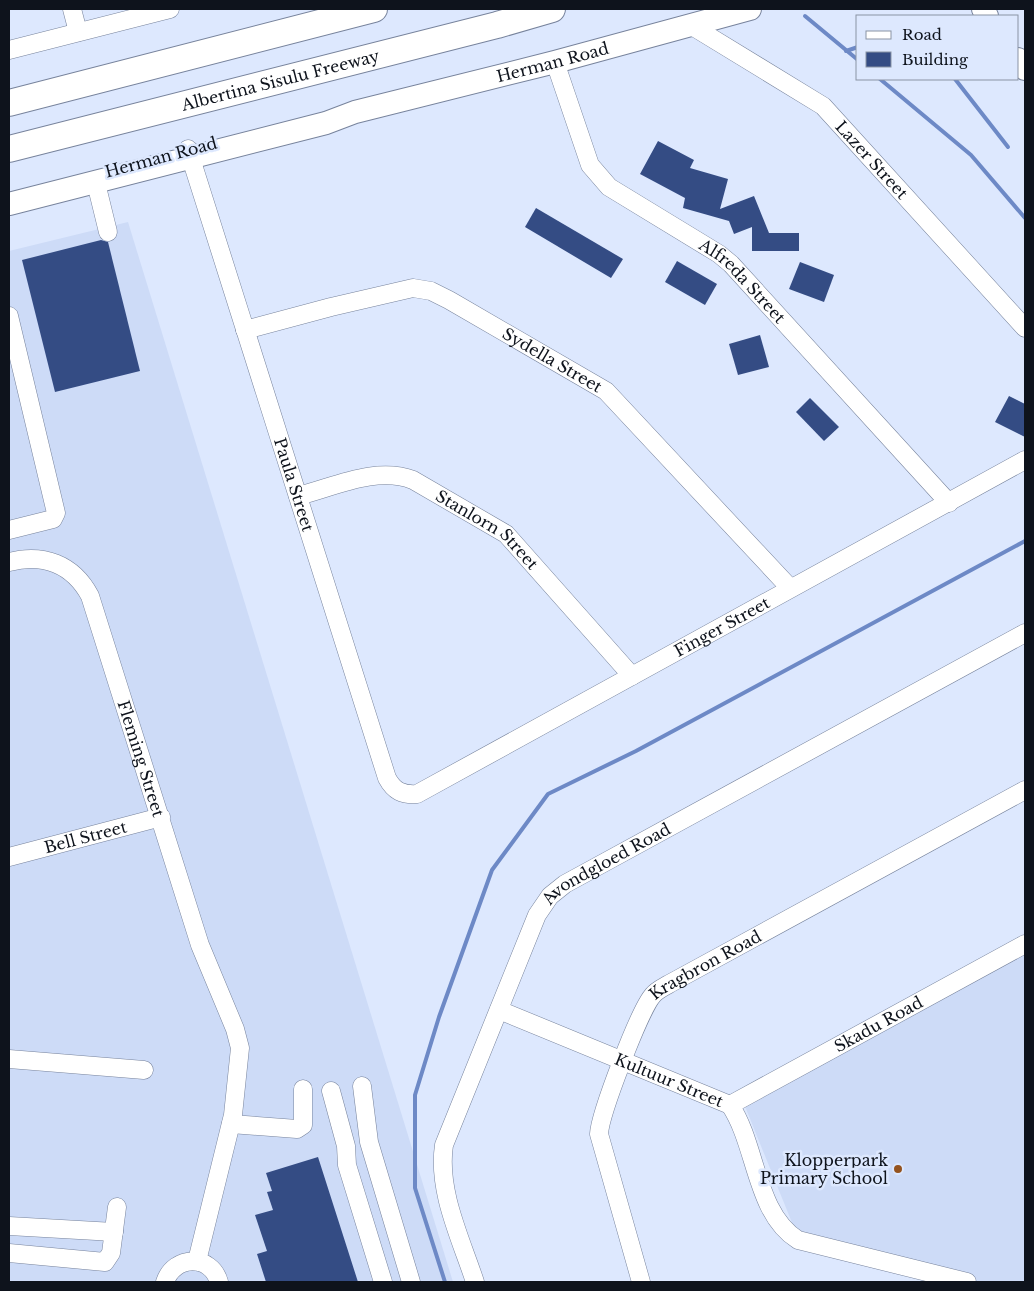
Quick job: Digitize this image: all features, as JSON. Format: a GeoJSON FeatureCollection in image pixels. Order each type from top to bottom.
{"type":"FeatureCollection","features":[{"type":"Feature","properties":{"kind":"highway"},"geometry":{"type":"LineString","coordinates":[[9,103],[374,9]]}},
{"type":"Feature","properties":{"kind":"highway","name":"Albertina Sisulu Freeway"},"geometry":{"type":"LineString","coordinates":[[9,149],[498,25],[552,9]]}},
{"type":"Feature","properties":{"kind":"main road","name":"Herman Road"},"geometry":{"type":"LineString","coordinates":[[9,204],[96,183],[190,153],[324,115],[355,112],[555,62],[750,9]]}},
{"type":"Feature","properties":{"kind":"main road","name":"Herman Road"},"geometry":{"type":"LineString","coordinates":[[57,191],[76,179],[190,153]]}},
{"type":"Feature","properties":{"kind":"street"},"geometry":{"type":"LineString","coordinates":[[72,9],[78,32]]}},
{"type":"Feature","properties":{"kind":"street"},"geometry":{"type":"LineString","coordinates":[[9,50],[170,9]]}},
{"type":"Feature","properties":{"kind":"street","name":"Lazer Street"},"geometry":{"type":"LineString","coordinates":[[692,26],[823,106],[1025,328]]}},
{"type":"Feature","properties":{"kind":"street","name":"Alfreda Street"},"geometry":{"type":"LineString","coordinates":[[555,62],[590,165],[597,176],[609,187],[719,254],[736,268],[949,503]]}},
{"type":"Feature","properties":{"kind":"street","name":"Paula Street"},"geometry":{"type":"LineString","coordinates":[[190,153],[387,778],[398,792],[417,794]]}},
{"type":"Feature","properties":{"kind":"street"},"geometry":{"type":"LineString","coordinates":[[96,183],[108,232]]}},
{"type":"Feature","properties":{"kind":"street","name":"Sydella Street"},"geometry":{"type":"LineString","coordinates":[[245,330],[331,306],[413,288],[431,291],[606,390],[790,588]]}},
{"type":"Feature","properties":{"kind":"street"},"geometry":{"type":"LineString","coordinates":[[9,316],[56,513],[53,519],[9,530]]}},
{"type":"Feature","properties":{"kind":"street","name":"Finger Street"},"geometry":{"type":"LineString","coordinates":[[417,794],[1025,460]]}},
{"type":"Feature","properties":{"kind":"street","name":"Stanlorn Street"},"geometry":{"type":"LineString","coordinates":[[298,496],[377,475],[396,475],[412,480],[506,534],[632,676]]}},
{"type":"Feature","properties":{"kind":"street","name":"Fleming Street"},"geometry":{"type":"LineString","coordinates":[[9,562],[32,558],[53,562],[68,570],[85,587],[161,818],[200,945],[236,1030],[240,1048],[231,1124],[197,1261]]}},
{"type":"Feature","properties":{"kind":"street","name":"Avondgloed Road"},"geometry":{"type":"LineString","coordinates":[[475,1282],[450,1205],[442,1162],[450,1128],[537,915],[550,896],[565,884],[1024,638]]}},
{"type":"Feature","properties":{"kind":"street","name":"Kragbron Road"},"geometry":{"type":"LineString","coordinates":[[641,1282],[599,1134],[600,1122],[622,1062],[649,1001],[658,990],[1025,790]]}},
{"type":"Feature","properties":{"kind":"street","name":"Bell Street"},"geometry":{"type":"LineString","coordinates":[[9,857],[161,818]]}},
{"type":"Feature","properties":{"kind":"street","name":"Skadu Road"},"geometry":{"type":"LineString","coordinates":[[730,1105],[1025,944]]}},
{"type":"Feature","properties":{"kind":"street","name":"Kultuur Street"},"geometry":{"type":"LineString","coordinates":[[499,1010],[730,1105],[740,1119],[772,1212],[791,1235],[798,1240],[967,1282]]}},
{"type":"Feature","properties":{"kind":"street"},"geometry":{"type":"LineString","coordinates":[[9,1059],[144,1070]]}},
{"type":"Feature","properties":{"kind":"street"},"geometry":{"type":"LineString","coordinates":[[362,1086],[369,1142],[411,1282]]}},
{"type":"Feature","properties":{"kind":"street"},"geometry":{"type":"LineString","coordinates":[[231,1124],[297,1129],[303,1125],[303,1089]]}},
{"type":"Feature","properties":{"kind":"street"},"geometry":{"type":"LineString","coordinates":[[331,1091],[346,1146],[346,1166],[383,1282]]}},
{"type":"Feature","properties":{"kind":"street"},"geometry":{"type":"LineString","coordinates":[[346,1146],[369,1142]]}},
{"type":"Feature","properties":{"kind":"street"},"geometry":{"type":"LineString","coordinates":[[9,1253],[105,1262],[112,1253],[117,1207]]}},
{"type":"Feature","properties":{"kind":"street"},"geometry":{"type":"LineString","coordinates":[[9,1226],[114,1232]]}},
{"type":"Feature","properties":{"kind":"street"},"geometry":{"type":"LineString","coordinates":[[165,1282],[176,1266],[190,1261],[197,1261],[210,1267],[219,1282]]}},
{"type":"Feature","properties":{"kind":"shaded area"},"geometry":{"type":"Polygon","coordinates":[[[128,222],[453,1282],[9,1282],[9,251],[128,222]]]}},
{"type":"Feature","properties":{"kind":"shaded area","name":"Klopperpark Primary School"},"geometry":{"type":"Polygon","coordinates":[[[1025,950],[1025,1282],[960,1282],[799,1240],[742,1099],[1025,950]]]}},
{"type":"Feature","properties":{"kind":"building"},"geometry":{"type":"Polygon","coordinates":[[[658,141],[694,160],[690,168],[728,179],[720,209],[754,196],[769,233],[799,233],[799,251],[752,251],[752,227],[734,234],[729,221],[683,208],[685,198],[640,174],[658,141]]]}},
{"type":"Feature","properties":{"kind":"building"},"geometry":{"type":"Polygon","coordinates":[[[536,208],[623,259],[611,278],[525,227],[536,208]]]}},
{"type":"Feature","properties":{"kind":"building"},"geometry":{"type":"Polygon","coordinates":[[[101,240],[108,242],[140,371],[55,392],[22,260],[101,240]]]}},
{"type":"Feature","properties":{"kind":"building"},"geometry":{"type":"Polygon","coordinates":[[[677,261],[717,284],[705,305],[665,282],[677,261]]]}},
{"type":"Feature","properties":{"kind":"building"},"geometry":{"type":"Polygon","coordinates":[[[800,262],[834,275],[824,302],[789,289],[800,262]]]}},
{"type":"Feature","properties":{"kind":"building"},"geometry":{"type":"Polygon","coordinates":[[[760,335],[769,367],[738,375],[729,344],[760,335]]]}},
{"type":"Feature","properties":{"kind":"building"},"geometry":{"type":"Polygon","coordinates":[[[1009,396],[1025,404],[1025,437],[995,422],[1009,396]]]}},
{"type":"Feature","properties":{"kind":"building"},"geometry":{"type":"Polygon","coordinates":[[[810,398],[839,427],[824,441],[796,412],[810,398]]]}},
{"type":"Feature","properties":{"kind":"building"},"geometry":{"type":"Polygon","coordinates":[[[318,1157],[358,1282],[266,1282],[257,1254],[267,1251],[255,1215],[273,1210],[267,1192],[272,1191],[266,1173],[318,1157]]]}},
{"type":"Feature","properties":{"kind":"waterway"},"geometry":{"type":"LineString","coordinates":[[805,16],[856,58]]}},
{"type":"Feature","properties":{"kind":"waterway"},"geometry":{"type":"LineString","coordinates":[[846,51],[856,48]]}},
{"type":"Feature","properties":{"kind":"waterway"},"geometry":{"type":"LineString","coordinates":[[881,80],[971,155],[1025,218]]}},
{"type":"Feature","properties":{"kind":"waterway"},"geometry":{"type":"LineString","coordinates":[[956,80],[1008,147]]}},
{"type":"Feature","properties":{"kind":"waterway"},"geometry":{"type":"LineString","coordinates":[[445,1282],[415,1188],[415,1095],[439,1017],[492,870],[548,794],[636,751],[1025,541]]}},
{"type":"Feature","properties":{"kind":"place","name":"Klopperpark Primary School"},"geometry":{"type":"Point","coordinates":[898,1169]}}]}
